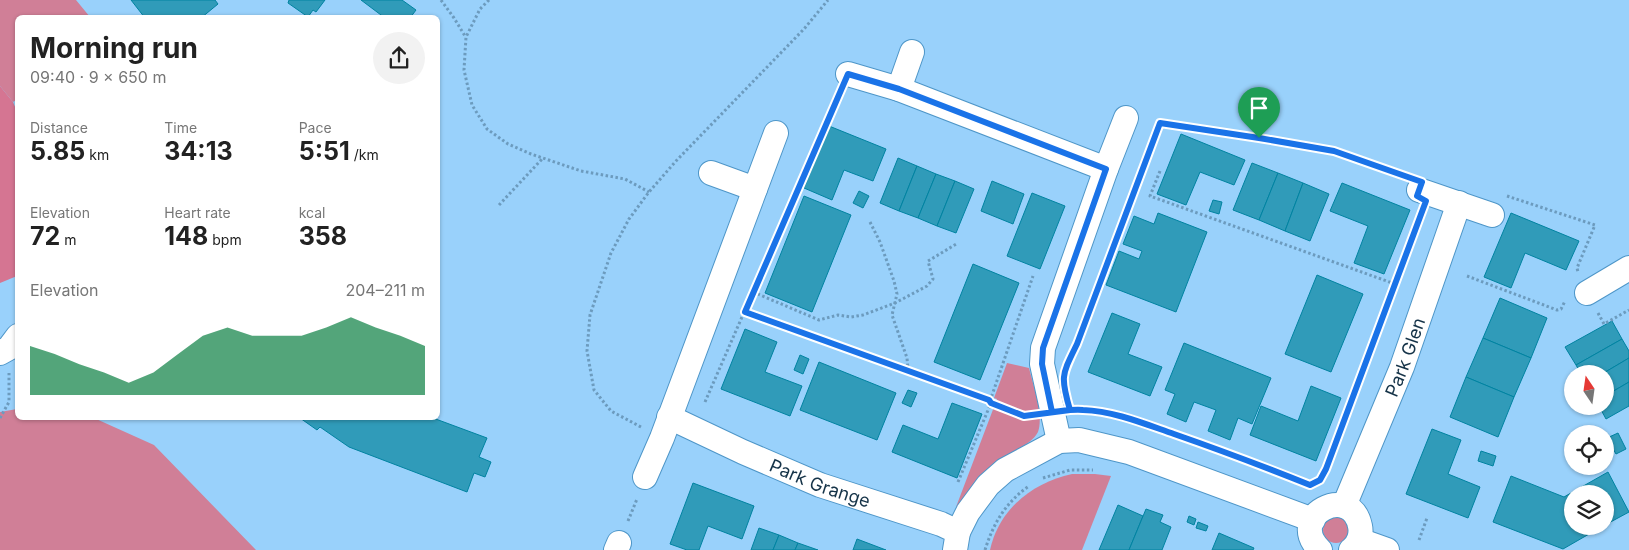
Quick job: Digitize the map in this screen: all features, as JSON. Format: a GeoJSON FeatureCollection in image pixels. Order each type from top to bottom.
{"type":"FeatureCollection","features":[{"type":"Feature","properties":{"kind":"street"},"geometry":{"type":"LineString","coordinates":[[899,89],[912,52]]}},
{"type":"Feature","properties":{"kind":"street"},"geometry":{"type":"LineString","coordinates":[[848,74],[899,89],[1106,169]]}},
{"type":"Feature","properties":{"kind":"street"},"geometry":{"type":"LineString","coordinates":[[1059,441],[1042,364],[1043,348],[1106,169],[1126,118]]}},
{"type":"Feature","properties":{"kind":"street"},"geometry":{"type":"LineString","coordinates":[[645,477],[776,133]]}},
{"type":"Feature","properties":{"kind":"street"},"geometry":{"type":"LineString","coordinates":[[711,173],[755,188]]}},
{"type":"Feature","properties":{"kind":"street"},"geometry":{"type":"LineString","coordinates":[[1419,190],[1492,215]]}},
{"type":"Feature","properties":{"kind":"street","name":"Park Glen"},"geometry":{"type":"LineString","coordinates":[[1344,506],[1402,367],[1459,203]]}},
{"type":"Feature","properties":{"kind":"street"},"geometry":{"type":"LineString","coordinates":[[1586,291],[1629,268]]}},
{"type":"Feature","properties":{"kind":"street"},"geometry":{"type":"LineString","coordinates":[[0,353],[9,348],[15,340]]}},
{"type":"Feature","properties":{"kind":"street","name":"Park Grange"},"geometry":{"type":"LineString","coordinates":[[665,427],[743,452],[820,485],[941,524],[957,541]]}},
{"type":"Feature","properties":{"kind":"street"},"geometry":{"type":"LineString","coordinates":[[957,541],[968,512],[988,485],[1005,470],[1059,441],[1079,440],[1129,452],[1313,520]]}},
{"type":"Feature","properties":{"kind":"street"},"geometry":{"type":"LineString","coordinates":[[1320,550],[1313,542],[1310,533],[1313,520],[1315,514],[1324,508],[1334,505],[1344,506],[1353,512],[1359,520],[1361,530],[1355,545],[1387,550]]}},
{"type":"Feature","properties":{"kind":"path"},"geometry":{"type":"LineString","coordinates":[[441,0],[466,37]]}},
{"type":"Feature","properties":{"kind":"path"},"geometry":{"type":"LineString","coordinates":[[489,0],[480,9],[466,37],[464,70],[472,105],[487,129],[508,144],[543,158],[581,171],[625,179],[649,192]]}},
{"type":"Feature","properties":{"kind":"path"},"geometry":{"type":"LineString","coordinates":[[665,427],[611,410],[594,390],[587,351],[590,315],[611,253],[629,219],[649,192],[676,161],[804,29],[828,0]]}},
{"type":"Feature","properties":{"kind":"path"},"geometry":{"type":"LineString","coordinates":[[705,402],[848,74]]}},
{"type":"Feature","properties":{"kind":"path"},"geometry":{"type":"LineString","coordinates":[[745,312],[908,370],[1024,416],[1081,409],[1108,413],[1246,459],[1310,485],[1320,480],[1326,469],[1426,201],[1417,196],[1422,182],[1334,151],[1160,123],[1077,344],[1063,372]]}},
{"type":"Feature","properties":{"kind":"path"},"geometry":{"type":"LineString","coordinates":[[499,205],[543,158]]}},
{"type":"Feature","properties":{"kind":"path"},"geometry":{"type":"LineString","coordinates":[[1160,171],[1150,196],[1395,284]]}},
{"type":"Feature","properties":{"kind":"path"},"geometry":{"type":"LineString","coordinates":[[1492,215],[1506,196],[1594,225],[1576,268],[1604,324],[1629,310]]}},
{"type":"Feature","properties":{"kind":"path"},"geometry":{"type":"LineString","coordinates":[[870,222],[880,242],[894,282],[896,294],[892,315],[907,358],[908,370]]}},
{"type":"Feature","properties":{"kind":"path"},"geometry":{"type":"LineString","coordinates":[[753,292],[819,320],[838,315],[851,317],[863,315],[895,303],[927,286],[933,279],[928,261],[958,243]]}},
{"type":"Feature","properties":{"kind":"path"},"geometry":{"type":"LineString","coordinates":[[955,491],[990,401],[1033,276]]}},
{"type":"Feature","properties":{"kind":"path"},"geometry":{"type":"LineString","coordinates":[[1467,276],[1558,310],[1568,298],[1586,291]]}},
{"type":"Feature","properties":{"kind":"path"},"geometry":{"type":"LineString","coordinates":[[0,418],[9,402]]}},
{"type":"Feature","properties":{"kind":"path"},"geometry":{"type":"LineString","coordinates":[[1042,479],[1070,470],[1098,470]]}},
{"type":"Feature","properties":{"kind":"path"},"geometry":{"type":"LineString","coordinates":[[618,546],[645,477]]}},
{"type":"Feature","properties":{"kind":"path"},"geometry":{"type":"LineString","coordinates":[[985,550],[990,533],[999,517],[1010,502],[1033,484]]}},
{"type":"Feature","properties":{"kind":"path"},"geometry":{"type":"LineString","coordinates":[[1419,540],[1427,518]]}},
{"type":"Feature","properties":{"kind":"shaded area"},"geometry":{"type":"Polygon","coordinates":[[[0,0],[76,0],[88,15],[15,15],[15,101],[13,102],[0,86],[0,0]]]}},
{"type":"Feature","properties":{"kind":"shaded area"},"geometry":{"type":"Polygon","coordinates":[[[0,86],[15,107],[15,277],[0,283],[0,86]]]}},
{"type":"Feature","properties":{"kind":"shaded area"},"geometry":{"type":"Polygon","coordinates":[[[1007,363],[1029,368],[1039,409],[1040,425],[1038,432],[1029,442],[992,468],[956,507],[997,399],[994,398],[1007,363]]]}},
{"type":"Feature","properties":{"kind":"shaded area"},"geometry":{"type":"Polygon","coordinates":[[[15,409],[15,420],[98,420],[154,445],[256,550],[0,550],[0,412],[15,409]]]}},
{"type":"Feature","properties":{"kind":"shaded area"},"geometry":{"type":"Polygon","coordinates":[[[1072,474],[1111,476],[1082,550],[990,550],[994,535],[1001,522],[1019,500],[1044,484],[1072,474]]]}},
{"type":"Feature","properties":{"kind":"shaded area"},"geometry":{"type":"Polygon","coordinates":[[[1336,517],[1345,521],[1349,530],[1345,539],[1336,543],[1327,539],[1323,530],[1327,521],[1336,517]]]}},
{"type":"Feature","properties":{"kind":"building"},"geometry":{"type":"Polygon","coordinates":[[[131,0],[215,0],[218,4],[205,15],[143,15],[131,0]]]}},
{"type":"Feature","properties":{"kind":"building"},"geometry":{"type":"Polygon","coordinates":[[[289,0],[325,0],[316,12],[313,10],[309,15],[305,15],[288,3],[289,0]]]}},
{"type":"Feature","properties":{"kind":"building"},"geometry":{"type":"Polygon","coordinates":[[[361,0],[402,0],[416,10],[412,15],[381,15],[361,0]]]}},
{"type":"Feature","properties":{"kind":"building"},"geometry":{"type":"Polygon","coordinates":[[[829,126],[886,149],[873,181],[844,170],[832,200],[804,188],[829,126]]]}},
{"type":"Feature","properties":{"kind":"building"},"geometry":{"type":"Polygon","coordinates":[[[1181,134],[1245,160],[1234,185],[1200,172],[1186,205],[1157,194],[1181,134]]]}},
{"type":"Feature","properties":{"kind":"building"},"geometry":{"type":"Polygon","coordinates":[[[898,158],[917,166],[899,211],[880,203],[898,158]]]}},
{"type":"Feature","properties":{"kind":"building"},"geometry":{"type":"Polygon","coordinates":[[[1252,163],[1278,173],[1259,220],[1233,210],[1252,163]]]}},
{"type":"Feature","properties":{"kind":"building"},"geometry":{"type":"Polygon","coordinates":[[[917,166],[936,174],[918,218],[899,211],[917,166]]]}},
{"type":"Feature","properties":{"kind":"building"},"geometry":{"type":"Polygon","coordinates":[[[1278,173],[1303,183],[1285,231],[1259,220],[1278,173]]]}},
{"type":"Feature","properties":{"kind":"building"},"geometry":{"type":"Polygon","coordinates":[[[936,174],[955,181],[937,226],[918,218],[936,174]]]}},
{"type":"Feature","properties":{"kind":"building"},"geometry":{"type":"Polygon","coordinates":[[[955,181],[974,189],[956,233],[937,226],[955,181]]]}},
{"type":"Feature","properties":{"kind":"building"},"geometry":{"type":"Polygon","coordinates":[[[992,181],[1024,194],[1013,224],[981,211],[992,181]]]}},
{"type":"Feature","properties":{"kind":"building"},"geometry":{"type":"Polygon","coordinates":[[[1303,183],[1329,194],[1310,241],[1285,231],[1303,183]]]}},
{"type":"Feature","properties":{"kind":"building"},"geometry":{"type":"Polygon","coordinates":[[[1342,183],[1410,210],[1384,274],[1354,263],[1368,226],[1330,211],[1342,183]]]}},
{"type":"Feature","properties":{"kind":"building"},"geometry":{"type":"Polygon","coordinates":[[[859,191],[869,196],[863,208],[853,203],[859,191]]]}},
{"type":"Feature","properties":{"kind":"building"},"geometry":{"type":"Polygon","coordinates":[[[1032,193],[1065,206],[1040,269],[1007,256],[1032,193]]]}},
{"type":"Feature","properties":{"kind":"building"},"geometry":{"type":"Polygon","coordinates":[[[804,196],[851,215],[812,312],[765,293],[804,196]]]}},
{"type":"Feature","properties":{"kind":"building"},"geometry":{"type":"Polygon","coordinates":[[[1213,200],[1222,202],[1219,214],[1209,211],[1213,200]]]}},
{"type":"Feature","properties":{"kind":"building"},"geometry":{"type":"Polygon","coordinates":[[[1158,213],[1207,232],[1176,312],[1106,285],[1119,251],[1139,259],[1142,251],[1123,244],[1134,216],[1154,224],[1158,213]]]}},
{"type":"Feature","properties":{"kind":"building"},"geometry":{"type":"Polygon","coordinates":[[[1511,213],[1579,241],[1566,270],[1525,253],[1511,288],[1484,277],[1511,213]]]}},
{"type":"Feature","properties":{"kind":"building"},"geometry":{"type":"Polygon","coordinates":[[[973,264],[1019,283],[980,380],[934,362],[973,264]]]}},
{"type":"Feature","properties":{"kind":"building"},"geometry":{"type":"Polygon","coordinates":[[[1317,275],[1363,294],[1331,372],[1285,354],[1317,275]]]}},
{"type":"Feature","properties":{"kind":"building"},"geometry":{"type":"Polygon","coordinates":[[[1500,298],[1547,318],[1531,358],[1483,338],[1500,298]]]}},
{"type":"Feature","properties":{"kind":"building"},"geometry":{"type":"Polygon","coordinates":[[[1112,313],[1140,324],[1128,354],[1162,367],[1150,396],[1088,372],[1112,313]]]}},
{"type":"Feature","properties":{"kind":"building"},"geometry":{"type":"Polygon","coordinates":[[[1612,321],[1622,339],[1576,365],[1565,347],[1612,321]]]}},
{"type":"Feature","properties":{"kind":"building"},"geometry":{"type":"Polygon","coordinates":[[[745,329],[777,342],[765,372],[802,386],[790,416],[721,389],[745,329]]]}},
{"type":"Feature","properties":{"kind":"building"},"geometry":{"type":"Polygon","coordinates":[[[1483,338],[1531,358],[1514,397],[1466,377],[1483,338]]]}},
{"type":"Feature","properties":{"kind":"building"},"geometry":{"type":"Polygon","coordinates":[[[1622,339],[1629,351],[1629,358],[1614,367],[1614,365],[1576,365],[1622,339]]]}},
{"type":"Feature","properties":{"kind":"building"},"geometry":{"type":"Polygon","coordinates":[[[1184,343],[1271,378],[1252,424],[1238,418],[1230,440],[1208,431],[1216,410],[1194,402],[1186,422],[1167,414],[1175,394],[1165,390],[1184,343]]]}},
{"type":"Feature","properties":{"kind":"building"},"geometry":{"type":"Polygon","coordinates":[[[800,355],[809,359],[803,374],[794,370],[800,355]]]}},
{"type":"Feature","properties":{"kind":"building"},"geometry":{"type":"Polygon","coordinates":[[[1629,358],[1629,382],[1614,391],[1614,367],[1629,358]]]}},
{"type":"Feature","properties":{"kind":"building"},"geometry":{"type":"Polygon","coordinates":[[[819,362],[896,393],[877,440],[800,410],[819,362]]]}},
{"type":"Feature","properties":{"kind":"building"},"geometry":{"type":"Polygon","coordinates":[[[1466,377],[1514,397],[1498,437],[1450,417],[1466,377]]]}},
{"type":"Feature","properties":{"kind":"building"},"geometry":{"type":"Polygon","coordinates":[[[1629,382],[1629,406],[1614,414],[1614,391],[1629,382]]]}},
{"type":"Feature","properties":{"kind":"building"},"geometry":{"type":"Polygon","coordinates":[[[1311,386],[1341,398],[1316,461],[1250,435],[1261,406],[1298,421],[1311,386]]]}},
{"type":"Feature","properties":{"kind":"building"},"geometry":{"type":"Polygon","coordinates":[[[908,390],[917,393],[911,407],[902,403],[908,390]]]}},
{"type":"Feature","properties":{"kind":"building"},"geometry":{"type":"Polygon","coordinates":[[[952,403],[982,414],[957,478],[892,452],[903,425],[938,439],[952,403]]]}},
{"type":"Feature","properties":{"kind":"building"},"geometry":{"type":"Polygon","coordinates":[[[1604,415],[1613,415],[1606,419],[1604,415]]]}},
{"type":"Feature","properties":{"kind":"building"},"geometry":{"type":"Polygon","coordinates":[[[303,420],[438,420],[487,438],[479,457],[491,462],[485,477],[474,473],[467,492],[349,447],[320,427],[317,430],[303,420]]]}},
{"type":"Feature","properties":{"kind":"building"},"geometry":{"type":"Polygon","coordinates":[[[1432,429],[1461,440],[1448,474],[1480,487],[1468,518],[1406,494],[1432,429]]]}},
{"type":"Feature","properties":{"kind":"building"},"geometry":{"type":"Polygon","coordinates":[[[1618,433],[1626,449],[1616,454],[1614,450],[1614,435],[1618,433]]]}},
{"type":"Feature","properties":{"kind":"building"},"geometry":{"type":"Polygon","coordinates":[[[1481,451],[1496,456],[1493,466],[1478,461],[1481,451]]]}},
{"type":"Feature","properties":{"kind":"building"},"geometry":{"type":"Polygon","coordinates":[[[1603,475],[1610,475],[1629,512],[1614,520],[1614,485],[1585,485],[1603,475]]]}},
{"type":"Feature","properties":{"kind":"building"},"geometry":{"type":"Polygon","coordinates":[[[1511,476],[1564,497],[1564,535],[1587,535],[1563,549],[1493,522],[1511,476]]]}},
{"type":"Feature","properties":{"kind":"building"},"geometry":{"type":"Polygon","coordinates":[[[693,483],[754,506],[742,539],[708,526],[699,550],[687,550],[670,544],[693,483]]]}},
{"type":"Feature","properties":{"kind":"building"},"geometry":{"type":"Polygon","coordinates":[[[1118,505],[1143,516],[1129,550],[1099,550],[1118,505]]]}},
{"type":"Feature","properties":{"kind":"building"},"geometry":{"type":"Polygon","coordinates":[[[1146,509],[1163,515],[1160,522],[1171,527],[1162,550],[1129,550],[1146,509]]]}},
{"type":"Feature","properties":{"kind":"building"},"geometry":{"type":"Polygon","coordinates":[[[1189,516],[1196,519],[1194,525],[1187,522],[1189,516]]]}},
{"type":"Feature","properties":{"kind":"building"},"geometry":{"type":"Polygon","coordinates":[[[1198,522],[1208,526],[1206,531],[1196,528],[1198,522]]]}},
{"type":"Feature","properties":{"kind":"building"},"geometry":{"type":"Polygon","coordinates":[[[759,528],[779,535],[773,550],[751,550],[759,528]]]}},
{"type":"Feature","properties":{"kind":"building"},"geometry":{"type":"Polygon","coordinates":[[[1219,533],[1254,548],[1253,550],[1212,550],[1219,533]]]}},
{"type":"Feature","properties":{"kind":"building"},"geometry":{"type":"Polygon","coordinates":[[[779,535],[798,543],[795,550],[773,550],[779,535]]]}},
{"type":"Feature","properties":{"kind":"building"},"geometry":{"type":"Polygon","coordinates":[[[857,539],[886,550],[853,550],[857,539]]]}},
{"type":"Feature","properties":{"kind":"building"},"geometry":{"type":"Polygon","coordinates":[[[798,543],[818,550],[795,550],[798,543]]]}},
{"type":"Feature","properties":{"kind":"route"},"geometry":{"type":"LineString","coordinates":[[1259,138],[1160,123],[1077,344],[1063,372],[1064,388],[1070,410],[1024,416],[991,403],[989,400],[745,312],[848,74],[899,89],[1106,169],[1043,348],[1042,364],[1052,412],[1070,410],[1081,409],[1108,413],[1246,459],[1310,485],[1320,480],[1326,469],[1426,201],[1417,196],[1422,182],[1334,151],[1259,138]]}}]}
